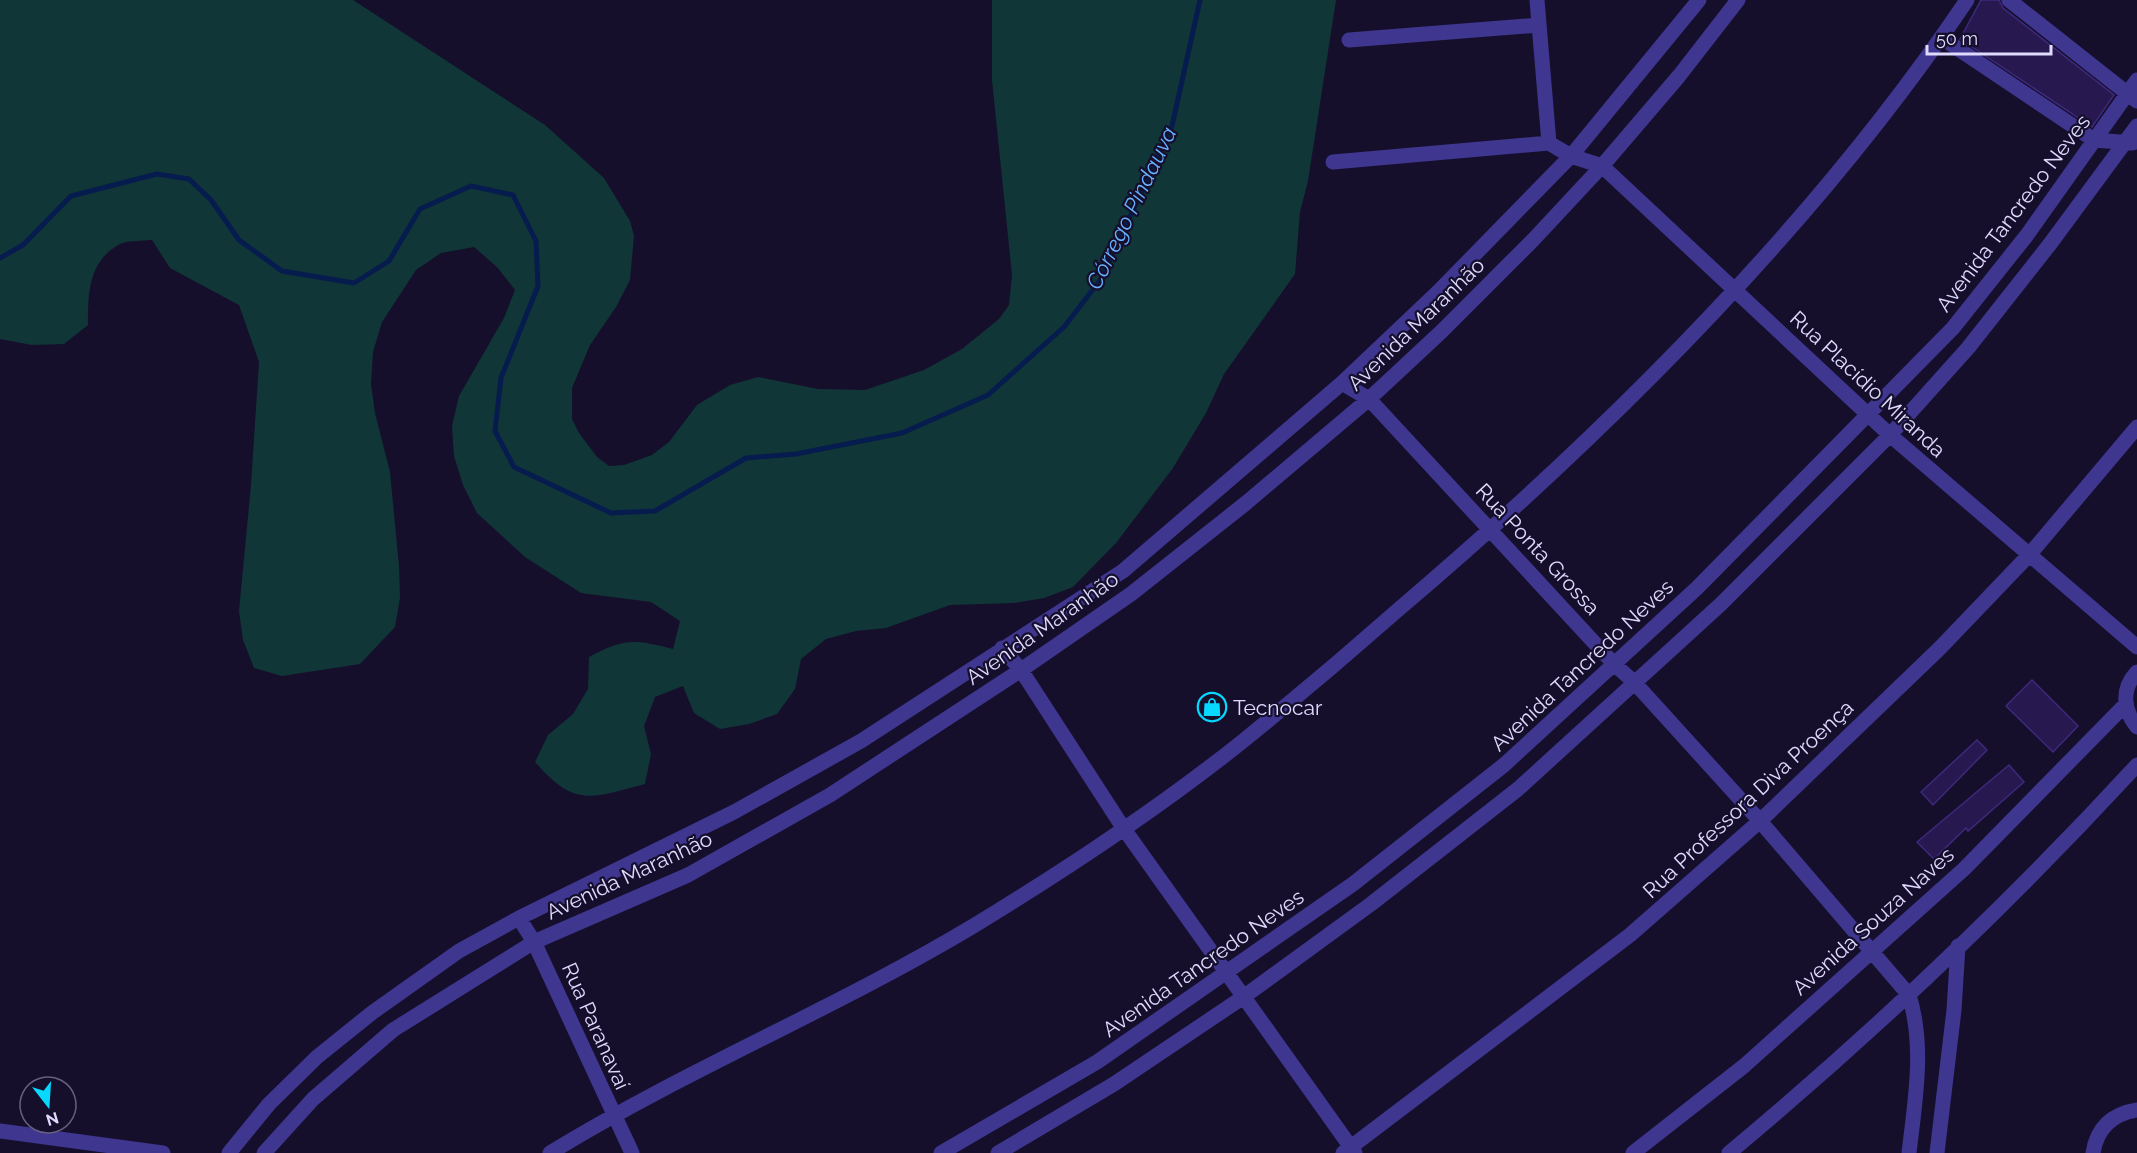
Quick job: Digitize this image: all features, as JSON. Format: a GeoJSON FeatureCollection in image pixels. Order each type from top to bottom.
{"type":"FeatureCollection","features":[{"type":"Feature","properties":{"kind":"street"},"geometry":{"type":"LineString","coordinates":[[1333,162],[1549,143],[1537,0]]}},
{"type":"Feature","properties":{"kind":"street","name":"Avenida Maranhão"},"geometry":{"type":"LineString","coordinates":[[229,1153],[269,1104],[317,1057],[373,1012],[459,951],[519,918],[744,807],[861,741],[1123,571],[1342,383],[1438,292],[1571,156],[1699,0]]}},
{"type":"Feature","properties":{"kind":"street","name":"Avenida Maranhão"},"geometry":{"type":"LineString","coordinates":[[264,1153],[313,1099],[393,1030],[534,942],[688,875],[830,795],[1021,670],[1131,594],[1246,503],[1370,399],[1517,256],[1602,166],[1679,76],[1738,0]]}},
{"type":"Feature","properties":{"kind":"street"},"geometry":{"type":"LineString","coordinates":[[2009,0],[2134,91]]}},
{"type":"Feature","properties":{"kind":"street"},"geometry":{"type":"LineString","coordinates":[[550,1153],[613,1115],[778,1033],[974,925],[1124,829],[1241,742],[1492,530],[1615,412],[1735,288],[1812,203],[1873,129],[1942,38],[1962,2]]}},
{"type":"Feature","properties":{"kind":"street"},"geometry":{"type":"LineString","coordinates":[[1349,40],[1539,25]]}},
{"type":"Feature","properties":{"kind":"street"},"geometry":{"type":"LineString","coordinates":[[1942,38],[2094,140],[2132,143]]}},
{"type":"Feature","properties":{"kind":"street","name":"Avenida Tancredo Neves"},"geometry":{"type":"LineString","coordinates":[[941,1153],[1097,1062],[1353,884],[1504,765],[1697,588],[1953,328],[2027,235],[2094,140],[2134,91]]}},
{"type":"Feature","properties":{"kind":"street"},"geometry":{"type":"LineString","coordinates":[[998,1153],[1114,1084],[1242,998],[1371,904],[1518,789],[1721,604],[1890,435],[1968,348],[2132,143],[2137,126]]}},
{"type":"Feature","properties":{"kind":"street","name":"Rua Placídio Miranda"},"geometry":{"type":"LineString","coordinates":[[1549,143],[1571,156],[1602,166],[1890,435],[2137,647]]}},
{"type":"Feature","properties":{"kind":"street","name":"Rua Ponta Grossa"},"geometry":{"type":"LineString","coordinates":[[1342,383],[1370,399],[1614,664],[1634,682],[1760,821],[1909,995]]}},
{"type":"Feature","properties":{"kind":"street","name":"Rua Professora Diva Proença"},"geometry":{"type":"LineString","coordinates":[[1350,1151],[1630,935],[1760,821],[1940,648],[2030,554],[2137,427]]}},
{"type":"Feature","properties":{"kind":"street"},"geometry":{"type":"LineString","coordinates":[[1002,648],[1021,670],[1124,829],[1350,1151]]}},
{"type":"Feature","properties":{"kind":"street"},"geometry":{"type":"LineString","coordinates":[[2137,672],[2128,686],[2125,705],[2137,727]]}},
{"type":"Feature","properties":{"kind":"street","name":"Avenida Souza Naves"},"geometry":{"type":"LineString","coordinates":[[1634,1153],[1744,1066],[1964,869],[2125,705]]}},
{"type":"Feature","properties":{"kind":"street"},"geometry":{"type":"LineString","coordinates":[[1729,1153],[1909,995],[2071,837],[2137,765]]}},
{"type":"Feature","properties":{"kind":"street","name":"Rua Paranavaí"},"geometry":{"type":"LineString","coordinates":[[519,918],[534,942],[632,1153]]}},
{"type":"Feature","properties":{"kind":"street"},"geometry":{"type":"LineString","coordinates":[[1937,1153],[1954,1010],[1958,946]]}},
{"type":"Feature","properties":{"kind":"street"},"geometry":{"type":"LineString","coordinates":[[1909,995],[1915,1015],[1918,1046],[1909,1153]]}},
{"type":"Feature","properties":{"kind":"street"},"geometry":{"type":"LineString","coordinates":[[2093,1153],[2096,1137],[2103,1125],[2114,1118],[2137,1110]]}},
{"type":"Feature","properties":{"kind":"street"},"geometry":{"type":"LineString","coordinates":[[0,1131],[163,1153]]}},
{"type":"Feature","properties":{"kind":"green space"},"geometry":{"type":"Polygon","coordinates":[[[0,0],[353,0],[545,125],[604,178],[630,221],[634,236],[630,280],[616,307],[590,345],[572,388],[572,419],[579,433],[597,457],[609,466],[624,465],[652,455],[669,442],[697,405],[730,385],[758,377],[818,389],[865,390],[924,370],[962,349],[999,319],[1009,305],[1012,275],[992,80],[992,0],[1336,0],[1308,181],[1300,212],[1295,274],[1224,374],[1206,413],[1173,468],[1116,543],[1073,587],[1044,598],[1014,603],[950,605],[886,628],[856,631],[826,639],[801,659],[795,689],[777,714],[749,724],[720,729],[694,713],[683,686],[655,697],[644,726],[651,754],[645,784],[611,793],[585,795],[573,793],[561,787],[535,762],[548,735],[573,714],[588,689],[589,657],[612,646],[630,642],[649,643],[673,649],[680,621],[651,602],[581,593],[525,557],[477,513],[463,485],[454,456],[452,426],[459,396],[504,318],[515,290],[497,267],[474,247],[441,253],[416,270],[382,322],[373,352],[371,384],[375,413],[390,472],[399,566],[400,598],[395,627],[360,664],[282,676],[254,668],[243,640],[239,611],[251,485],[259,362],[239,305],[170,268],[152,240],[128,242],[109,251],[102,259],[92,279],[88,302],[88,325],[64,344],[32,345],[0,339],[0,0]]]}},
{"type":"Feature","properties":{"kind":"building"},"geometry":{"type":"Polygon","coordinates":[[[1981,0],[1999,0],[2003,8],[2114,95],[2092,127],[1960,39],[1981,0]]]}},
{"type":"Feature","properties":{"kind":"building"},"geometry":{"type":"Polygon","coordinates":[[[2032,680],[2078,726],[2053,752],[2006,706],[2032,680]]]}},
{"type":"Feature","properties":{"kind":"building"},"geometry":{"type":"Polygon","coordinates":[[[1977,740],[1987,750],[1933,805],[1921,792],[1977,740]]]}},
{"type":"Feature","properties":{"kind":"building"},"geometry":{"type":"Polygon","coordinates":[[[2009,765],[2024,782],[1968,831],[1966,828],[1934,859],[1917,842],[2009,765]]]}},
{"type":"Feature","properties":{"kind":"waterway","name":"Córrego Pindauva"},"geometry":{"type":"LineString","coordinates":[[0,258],[23,245],[71,196],[157,174],[189,179],[211,200],[239,240],[282,271],[354,283],[389,261],[420,209],[471,186],[513,195],[536,241],[538,286],[501,378],[495,431],[514,467],[611,513],[655,511],[746,458],[796,454],[902,433],[988,395],[1064,327],[1101,279],[1172,126],[1200,0]]}},
{"type":"Feature","properties":{"kind":"place","name":"Tecnocar"},"geometry":{"type":"Point","coordinates":[1212,707]}}]}
